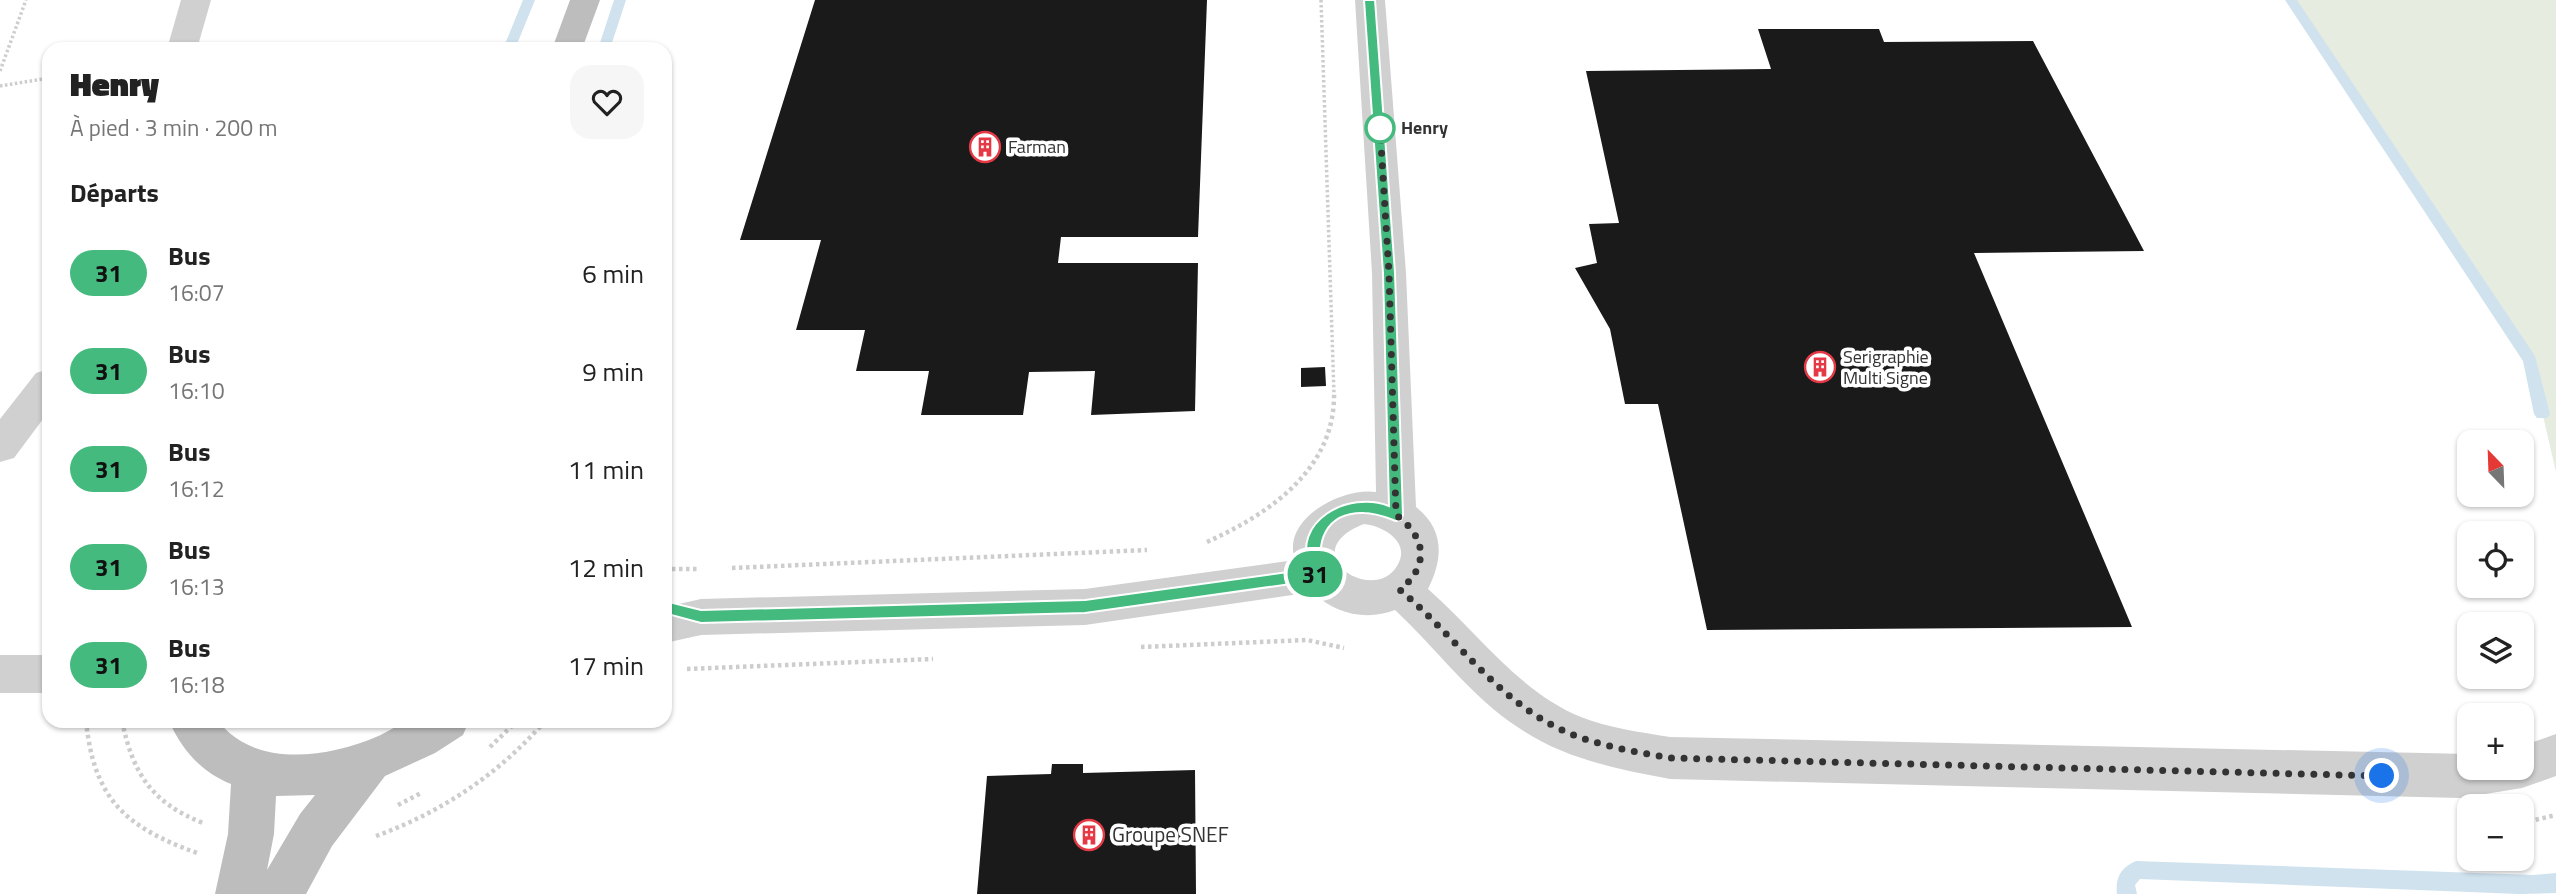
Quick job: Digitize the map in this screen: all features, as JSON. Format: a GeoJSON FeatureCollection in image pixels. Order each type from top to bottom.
{"type":"FeatureCollection","features":[{"type":"Feature","properties":{"kind":"main road"},"geometry":{"type":"LineString","coordinates":[[570,42],[585,0]]}},
{"type":"Feature","properties":{"kind":"main road"},"geometry":{"type":"LineString","coordinates":[[196,728],[215,751],[254,771],[279,775],[323,774],[368,763],[412,744],[436,728]]}},
{"type":"Feature","properties":{"kind":"main road"},"geometry":{"type":"LineString","coordinates":[[280,894],[316,830],[368,763]]}},
{"type":"Feature","properties":{"kind":"main road"},"geometry":{"type":"LineString","coordinates":[[239,894],[251,834],[254,771]]}},
{"type":"Feature","properties":{"kind":"street"},"geometry":{"type":"LineString","coordinates":[[184,42],[196,0]]}},
{"type":"Feature","properties":{"kind":"street"},"geometry":{"type":"LineString","coordinates":[[1370,0],[1389,273],[1396,515]]}},
{"type":"Feature","properties":{"kind":"street"},"geometry":{"type":"LineString","coordinates":[[0,447],[42,392]]}},
{"type":"Feature","properties":{"kind":"street"},"geometry":{"type":"LineString","coordinates":[[1362,507],[1396,515],[1413,531],[1421,552],[1419,566],[1412,580],[1400,590],[1384,597],[1346,595],[1331,586],[1319,574],[1313,559],[1313,544],[1318,529],[1329,518],[1345,510],[1362,507]]}},
{"type":"Feature","properties":{"kind":"street"},"geometry":{"type":"LineString","coordinates":[[677,616],[1085,607],[1319,574]]}},
{"type":"Feature","properties":{"kind":"street"},"geometry":{"type":"LineString","coordinates":[[1400,590],[1429,614],[1496,684],[1526,710],[1558,728],[1593,742],[1670,758],[2457,777]]}},
{"type":"Feature","properties":{"kind":"street"},"geometry":{"type":"LineString","coordinates":[[2,674],[42,661]]}},
{"type":"Feature","properties":{"kind":"street"},"geometry":{"type":"LineString","coordinates":[[2,674],[42,674]]}},
{"type":"Feature","properties":{"kind":"street"},"geometry":{"type":"LineString","coordinates":[[2534,763],[2556,755]]}},
{"type":"Feature","properties":{"kind":"path"},"geometry":{"type":"LineString","coordinates":[[0,71],[26,0]]}},
{"type":"Feature","properties":{"kind":"path"},"geometry":{"type":"LineString","coordinates":[[1195,545],[1236,530],[1276,504],[1311,466],[1326,442],[1332,424],[1321,0]]}},
{"type":"Feature","properties":{"kind":"path"},"geometry":{"type":"LineString","coordinates":[[0,86],[42,79]]}},
{"type":"Feature","properties":{"kind":"path"},"geometry":{"type":"LineString","coordinates":[[725,568],[1159,549]]}},
{"type":"Feature","properties":{"kind":"path"},"geometry":{"type":"LineString","coordinates":[[672,569],[712,568]]}},
{"type":"Feature","properties":{"kind":"path"},"geometry":{"type":"LineString","coordinates":[[86,728],[95,775],[112,804],[137,827],[168,845],[206,856]]}},
{"type":"Feature","properties":{"kind":"path"},"geometry":{"type":"LineString","coordinates":[[123,728],[127,751],[141,780],[165,804]]}},
{"type":"Feature","properties":{"kind":"path"},"geometry":{"type":"LineString","coordinates":[[366,839],[390,831],[446,804],[497,768],[538,728]]}},
{"type":"Feature","properties":{"kind":"path"},"geometry":{"type":"LineString","coordinates":[[2534,820],[2556,815]]}},
{"type":"Feature","properties":{"kind":"shaded area"},"geometry":{"type":"Polygon","coordinates":[[[2291,0],[2556,0],[2556,472],[2530,360],[2291,0]]]}},
{"type":"Feature","properties":{"kind":"building","name":"Farman"},"geometry":{"type":"Polygon","coordinates":[[[815,0],[1207,0],[1198,237],[1061,237],[1058,263],[1198,263],[1195,411],[1091,415],[1095,371],[1029,372],[1023,415],[921,415],[929,371],[856,371],[865,330],[796,330],[821,240],[740,240],[815,0]]]}},
{"type":"Feature","properties":{"kind":"building","name":"Serigraphie Multi Signe"},"geometry":{"type":"Polygon","coordinates":[[[1758,29],[1879,29],[1884,42],[2033,41],[2144,251],[1974,253],[2132,627],[1707,630],[1658,404],[1625,404],[1610,329],[1575,268],[1597,263],[1589,224],[1619,223],[1586,71],[1771,69],[1758,29]]]}},
{"type":"Feature","properties":{"kind":"building"},"geometry":{"type":"Polygon","coordinates":[[[1325,367],[1326,386],[1301,387],[1301,368],[1325,367]]]}},
{"type":"Feature","properties":{"kind":"building","name":"Groupe SNEF"},"geometry":{"type":"Polygon","coordinates":[[[1052,764],[1083,764],[1083,773],[1195,770],[1196,894],[977,894],[987,776],[1051,774],[1052,764]]]}},
{"type":"Feature","properties":{"kind":"waterway"},"geometry":{"type":"LineString","coordinates":[[512,42],[529,0]]}},
{"type":"Feature","properties":{"kind":"waterway"},"geometry":{"type":"LineString","coordinates":[[606,42],[620,0]]}},
{"type":"Feature","properties":{"kind":"waterway"},"geometry":{"type":"LineString","coordinates":[[2291,0],[2530,360],[2542,414]]}},
{"type":"Feature","properties":{"kind":"waterway"},"geometry":{"type":"LineString","coordinates":[[2127,894],[2125,882],[2136,870],[2533,885],[2556,883]]}},
{"type":"Feature","properties":{"kind":"bus line","name":"31"},"geometry":{"type":"LineString","coordinates":[[672,609],[701,617],[1085,607],[1319,574],[1313,559],[1313,544],[1318,529],[1329,518],[1345,510],[1362,507],[1396,515],[1389,273],[1369,0]]}},
{"type":"Feature","properties":{"kind":"place","name":"Henry"},"geometry":{"type":"Point","coordinates":[1380,128]}},
{"type":"Feature","properties":{"kind":"place","name":"Farman"},"geometry":{"type":"Point","coordinates":[985,147]}},
{"type":"Feature","properties":{"kind":"place","name":"Serigraphie Multi Signe"},"geometry":{"type":"Point","coordinates":[1820,367]}},
{"type":"Feature","properties":{"kind":"place","name":"Groupe SNEF"},"geometry":{"type":"Point","coordinates":[1089,835]}},
{"type":"Feature","properties":{"kind":"route"},"geometry":{"type":"LineString","coordinates":[[1380,128],[1389,273],[1396,515],[1409,525],[1417,537],[1421,552],[1419,566],[1412,580],[1400,590],[1429,614],[1496,684],[1526,710],[1558,728],[1593,742],[1670,758],[2382,776]]}}]}
